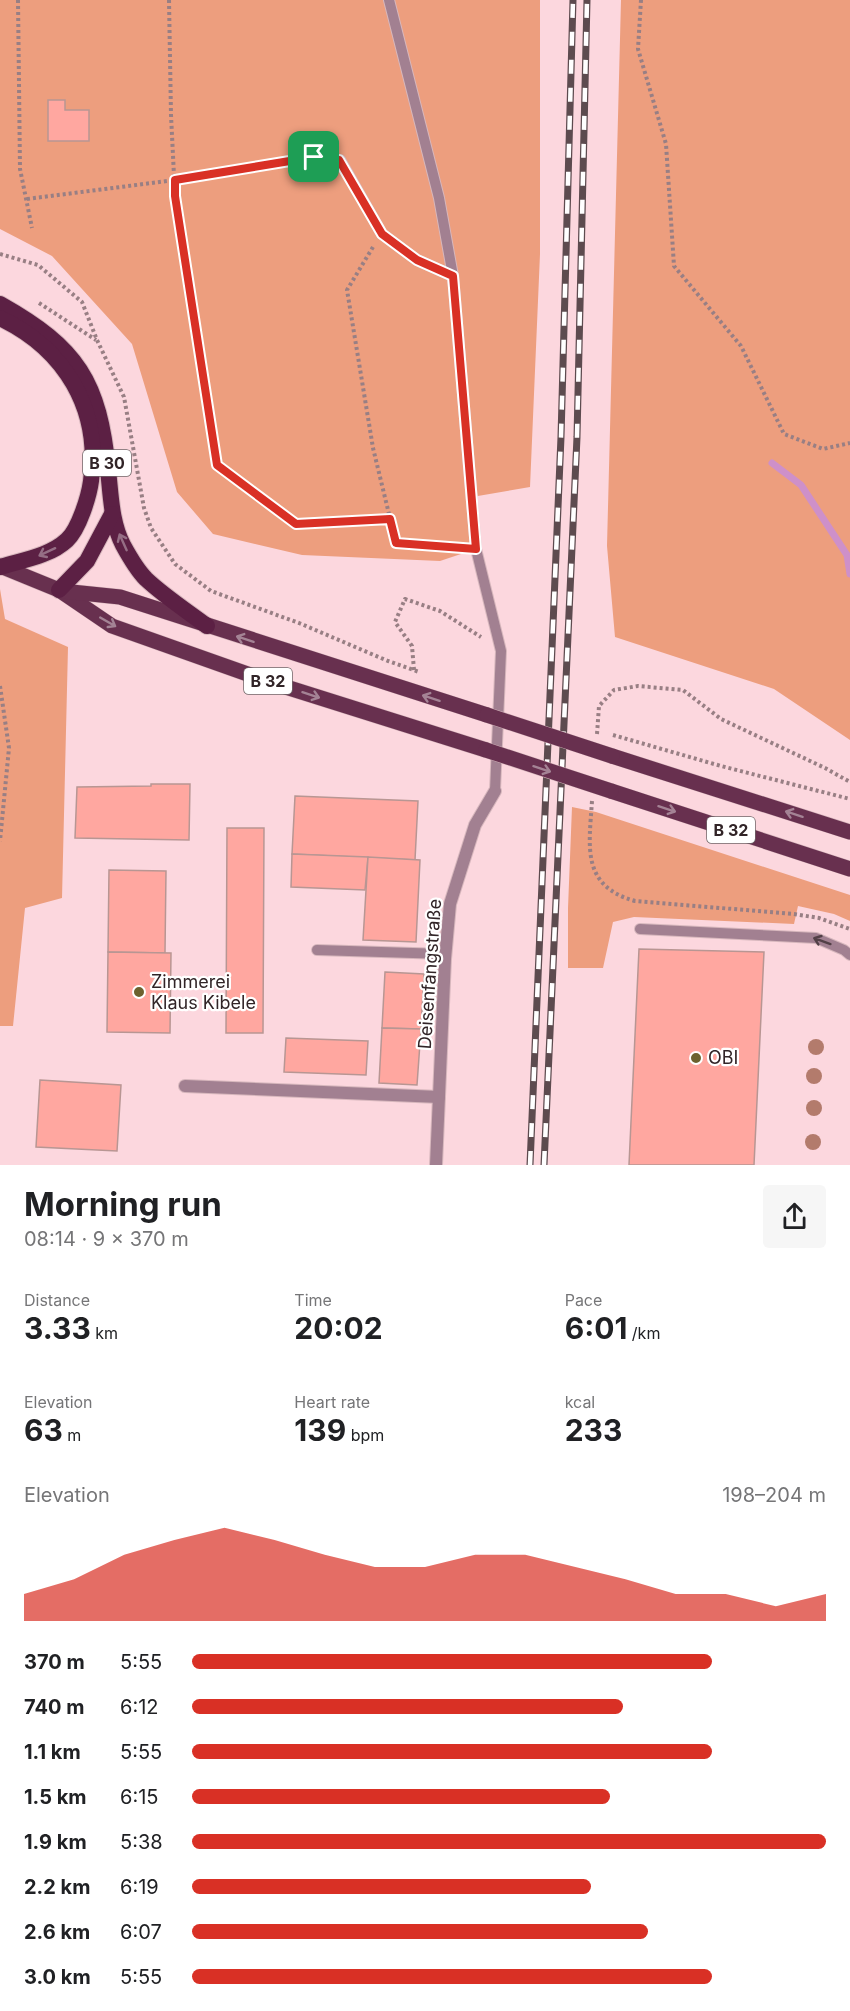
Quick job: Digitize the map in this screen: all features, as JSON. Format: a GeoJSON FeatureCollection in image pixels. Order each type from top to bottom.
{"type":"FeatureCollection","features":[{"type":"Feature","properties":{"kind":"highway","name":"B 30"},"geometry":{"type":"LineString","coordinates":[[0,304],[42,330],[58,344],[68,354],[88,383],[101,419],[112,514],[122,542],[145,578],[207,626]]}},
{"type":"Feature","properties":{"kind":"highway"},"geometry":{"type":"LineString","coordinates":[[0,318],[49,351],[66,370],[86,407],[93,451],[90,493],[69,539],[47,553],[0,566]]}},
{"type":"Feature","properties":{"kind":"highway"},"geometry":{"type":"LineString","coordinates":[[59,590],[87,561],[112,514]]}},
{"type":"Feature","properties":{"kind":"main road","name":"B 32"},"geometry":{"type":"LineString","coordinates":[[0,566],[59,590],[112,626],[270,682],[850,869]]}},
{"type":"Feature","properties":{"kind":"main road","name":"B 32"},"geometry":{"type":"LineString","coordinates":[[59,590],[120,597],[850,832]]}},
{"type":"Feature","properties":{"kind":"street","name":"Deisenfangstraße"},"geometry":{"type":"LineString","coordinates":[[436,1165],[445,954],[450,904],[475,825],[495,791]]}},
{"type":"Feature","properties":{"kind":"street"},"geometry":{"type":"LineString","coordinates":[[185,1086],[440,1097]]}},
{"type":"Feature","properties":{"kind":"lane"},"geometry":{"type":"LineString","coordinates":[[389,0],[439,198],[453,276],[476,549],[501,651],[495,791]]}},
{"type":"Feature","properties":{"kind":"lane"},"geometry":{"type":"LineString","coordinates":[[339,160],[382,234],[417,260],[453,276]]}},
{"type":"Feature","properties":{"kind":"lane"},"geometry":{"type":"LineString","coordinates":[[640,929],[816,938],[850,955]]}},
{"type":"Feature","properties":{"kind":"lane"},"geometry":{"type":"LineString","coordinates":[[317,950],[445,954]]}},
{"type":"Feature","properties":{"kind":"path"},"geometry":{"type":"LineString","coordinates":[[18,0],[20,169],[32,228]]}},
{"type":"Feature","properties":{"kind":"path"},"geometry":{"type":"LineString","coordinates":[[169,0],[171,115],[177,208],[217,465],[296,524],[390,519]]}},
{"type":"Feature","properties":{"kind":"path"},"geometry":{"type":"LineString","coordinates":[[641,0],[638,49],[666,144],[674,266],[741,346],[784,434],[823,448],[850,443]]}},
{"type":"Feature","properties":{"kind":"path"},"geometry":{"type":"LineString","coordinates":[[27,199],[175,180],[314,157],[339,160]]}},
{"type":"Feature","properties":{"kind":"path"},"geometry":{"type":"LineString","coordinates":[[382,234],[347,290],[373,448],[396,543],[476,549]]}},
{"type":"Feature","properties":{"kind":"path"},"geometry":{"type":"LineString","coordinates":[[0,254],[38,265],[82,302],[124,398],[151,528],[175,564],[211,591],[299,623],[388,661],[425,674]]}},
{"type":"Feature","properties":{"kind":"path"},"geometry":{"type":"LineString","coordinates":[[40,303],[97,340]]}},
{"type":"Feature","properties":{"kind":"path"},"geometry":{"type":"LineString","coordinates":[[414,670],[412,645],[395,622],[405,599],[440,610],[501,651]]}},
{"type":"Feature","properties":{"kind":"path"},"geometry":{"type":"LineString","coordinates":[[0,686],[9,748],[0,841]]}},
{"type":"Feature","properties":{"kind":"path"},"geometry":{"type":"LineString","coordinates":[[612,735],[850,799]]}},
{"type":"Feature","properties":{"kind":"shaded area"},"geometry":{"type":"Polygon","coordinates":[[[0,0],[540,0],[540,254],[530,487],[472,497],[476,549],[440,561],[302,555],[213,534],[177,492],[132,344],[52,256],[0,229],[0,0]]]}},
{"type":"Feature","properties":{"kind":"shaded area"},"geometry":{"type":"Polygon","coordinates":[[[621,0],[850,0],[850,740],[774,689],[615,637],[607,546],[621,0]]]}},
{"type":"Feature","properties":{"kind":"shaded area"},"geometry":{"type":"Polygon","coordinates":[[[0,589],[5,619],[68,647],[62,898],[25,908],[13,1026],[0,1026],[0,589]]]}},
{"type":"Feature","properties":{"kind":"shaded area"},"geometry":{"type":"Polygon","coordinates":[[[572,807],[596,812],[850,895],[850,921],[834,914],[798,906],[794,924],[634,917],[613,922],[603,968],[568,968],[572,807]]]}},
{"type":"Feature","properties":{"kind":"building"},"geometry":{"type":"Polygon","coordinates":[[[48,100],[65,100],[65,110],[89,110],[89,141],[48,141],[48,100]]]}},
{"type":"Feature","properties":{"kind":"building"},"geometry":{"type":"Polygon","coordinates":[[[151,784],[190,784],[189,840],[75,838],[77,787],[151,786],[151,784]]]}},
{"type":"Feature","properties":{"kind":"building"},"geometry":{"type":"Polygon","coordinates":[[[295,796],[418,801],[415,860],[292,854],[295,796]]]}},
{"type":"Feature","properties":{"kind":"building"},"geometry":{"type":"Polygon","coordinates":[[[227,828],[264,828],[263,1033],[226,1033],[227,828]]]}},
{"type":"Feature","properties":{"kind":"building"},"geometry":{"type":"Polygon","coordinates":[[[292,854],[368,857],[365,890],[291,887],[292,854]]]}},
{"type":"Feature","properties":{"kind":"building"},"geometry":{"type":"Polygon","coordinates":[[[368,857],[420,860],[416,942],[363,940],[368,857]]]}},
{"type":"Feature","properties":{"kind":"building"},"geometry":{"type":"Polygon","coordinates":[[[109,870],[166,871],[165,953],[108,952],[109,870]]]}},
{"type":"Feature","properties":{"kind":"building","name":"OBI"},"geometry":{"type":"Polygon","coordinates":[[[639,949],[764,952],[754,1165],[629,1165],[639,949]]]}},
{"type":"Feature","properties":{"kind":"building","name":"Zimmerei Klaus Kibele"},"geometry":{"type":"Polygon","coordinates":[[[108,952],[171,953],[170,1033],[107,1032],[108,952]]]}},
{"type":"Feature","properties":{"kind":"building"},"geometry":{"type":"Polygon","coordinates":[[[385,972],[424,974],[421,1029],[382,1028],[385,972]]]}},
{"type":"Feature","properties":{"kind":"building"},"geometry":{"type":"Polygon","coordinates":[[[382,1028],[421,1029],[417,1085],[379,1083],[382,1028]]]}},
{"type":"Feature","properties":{"kind":"building"},"geometry":{"type":"Polygon","coordinates":[[[286,1038],[368,1041],[366,1075],[284,1072],[286,1038]]]}},
{"type":"Feature","properties":{"kind":"building"},"geometry":{"type":"Polygon","coordinates":[[[40,1080],[121,1085],[117,1151],[36,1147],[40,1080]]]}},
{"type":"Feature","properties":{"kind":"waterway"},"geometry":{"type":"LineString","coordinates":[[772,463],[801,485],[847,555],[850,574]]}},
{"type":"Feature","properties":{"kind":"railway"},"geometry":{"type":"LineString","coordinates":[[530,1165],[561,437],[573,0]]}},
{"type":"Feature","properties":{"kind":"railway"},"geometry":{"type":"LineString","coordinates":[[544,1165],[577,437],[587,0]]}},
{"type":"Feature","properties":{"kind":"place","name":"Zimmerei Klaus Kibele"},"geometry":{"type":"Point","coordinates":[139,992]}},
{"type":"Feature","properties":{"kind":"place","name":"OBI"},"geometry":{"type":"Point","coordinates":[696,1058]}},
{"type":"Feature","properties":{"kind":"route"},"geometry":{"type":"LineString","coordinates":[[314,157],[339,160],[382,234],[417,260],[453,276],[476,549],[396,543],[390,519],[296,524],[217,465],[192,312],[175,196],[175,180],[314,157]]}}]}
